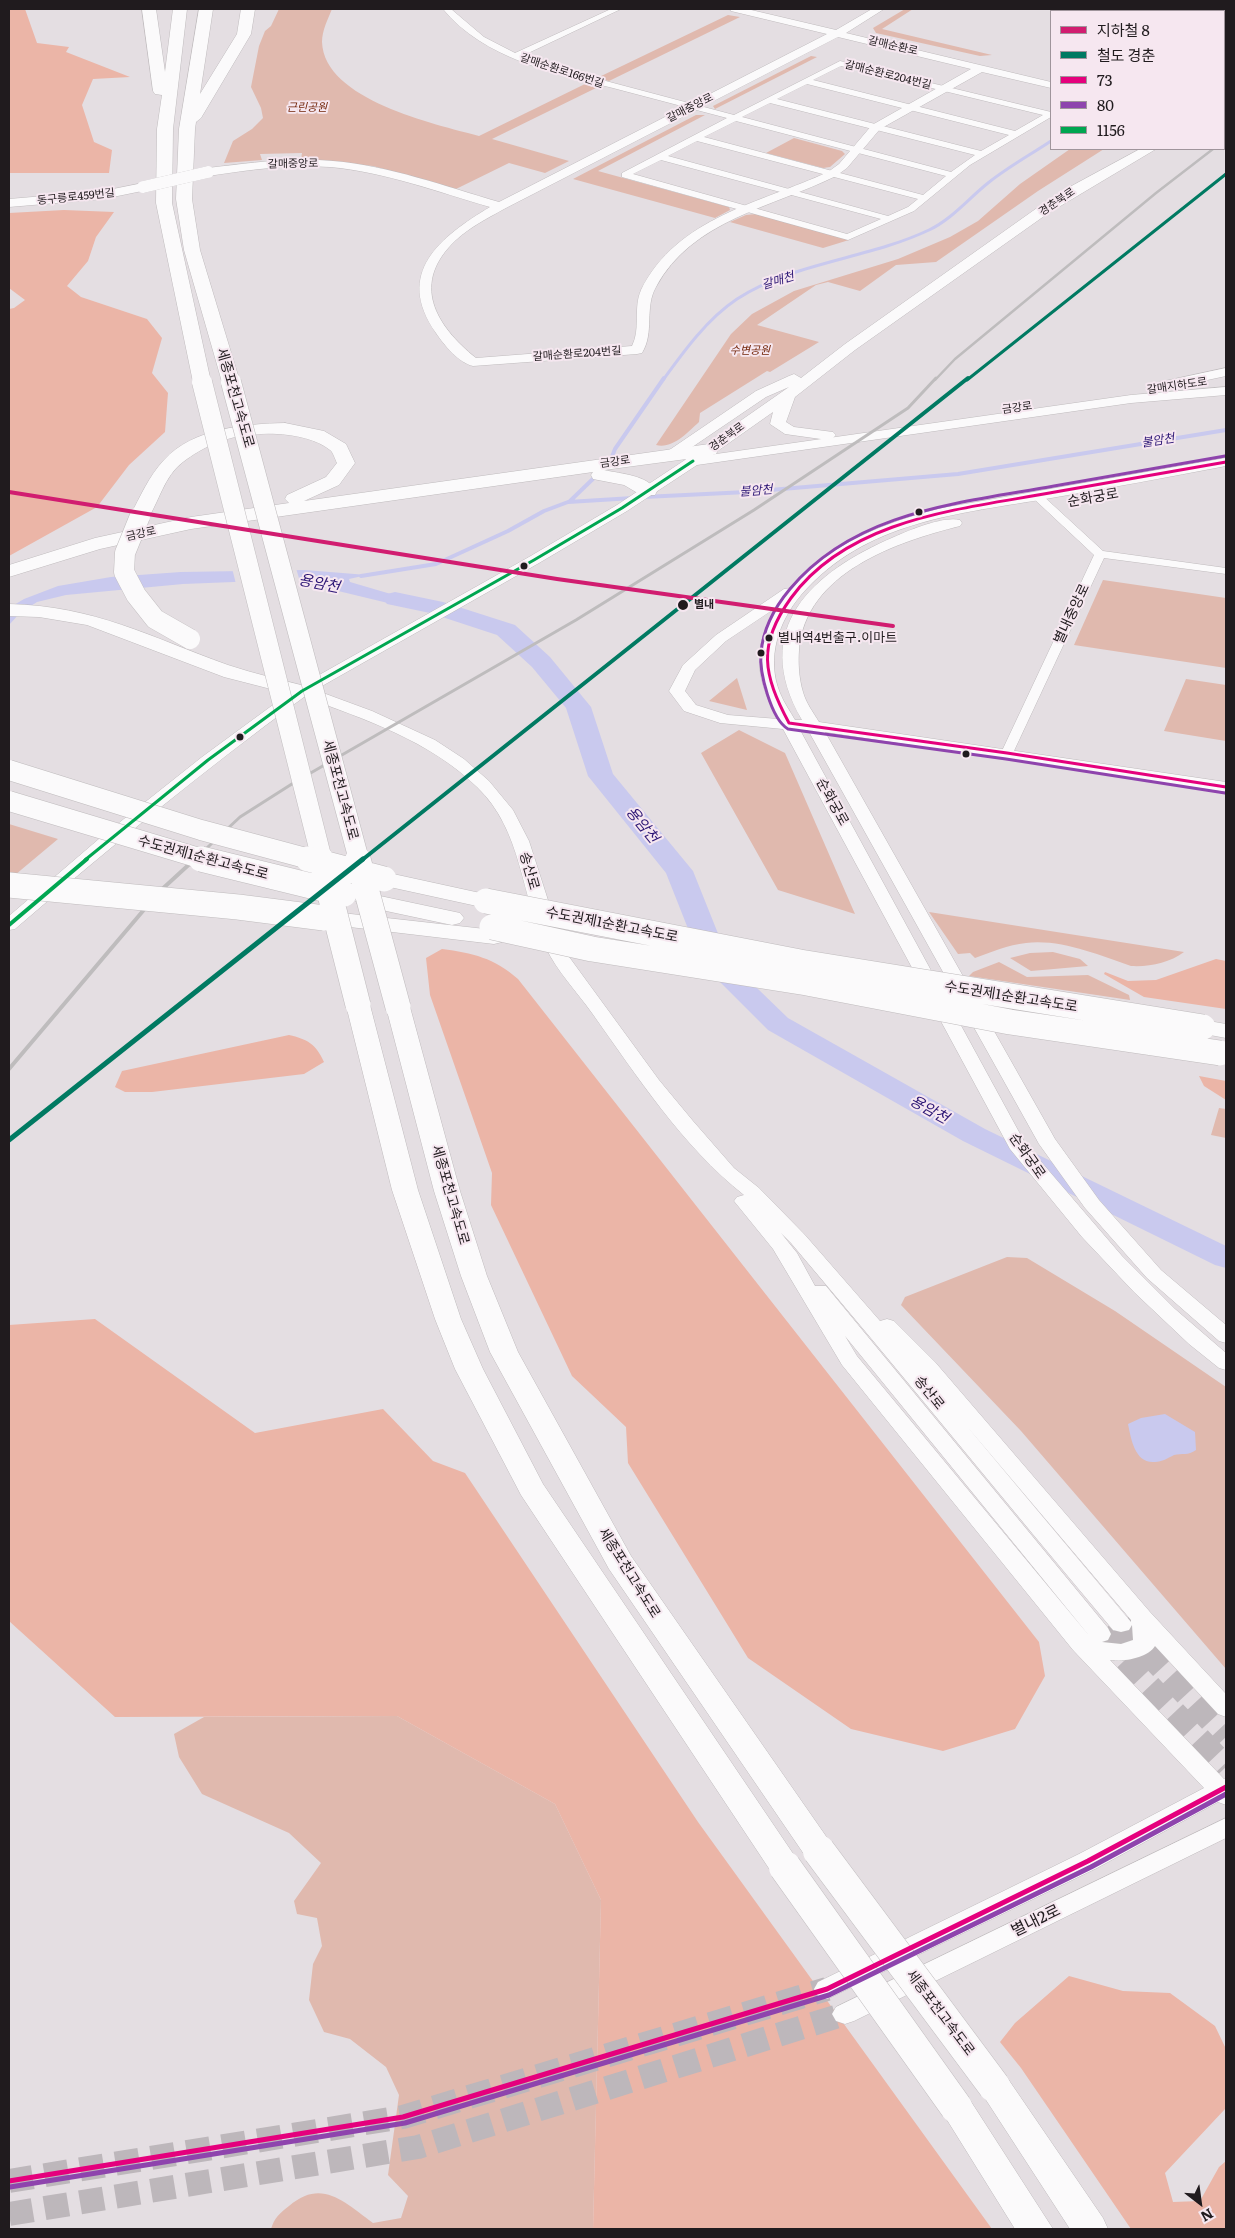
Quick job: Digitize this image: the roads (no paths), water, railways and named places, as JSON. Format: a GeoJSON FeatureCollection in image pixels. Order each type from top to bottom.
{"type":"FeatureCollection","features":[{"type":"Feature","properties":{"kind":"highway"},"geometry":{"type":"LineString","coordinates":[[150,9],[165,129]]}},
{"type":"Feature","properties":{"kind":"highway","name":"세종포천고속도로"},"geometry":{"type":"LineString","coordinates":[[180,9],[165,129],[164,203],[202,382],[405,1190],[448,1319],[469,1369],[531,1488],[785,1867],[956,2107],[1035,2229]]}},
{"type":"Feature","properties":{"kind":"highway","name":"세종포천고속도로"},"geometry":{"type":"LineString","coordinates":[[206,9],[187,128],[184,199],[192,250],[231,382],[450,1200],[474,1276],[504,1352],[619,1562],[819,1850],[994,2086],[1090,2229]]}},
{"type":"Feature","properties":{"kind":"highway"},"geometry":{"type":"LineString","coordinates":[[187,128],[244,34],[248,9]]}},
{"type":"Feature","properties":{"kind":"highway"},"geometry":{"type":"LineString","coordinates":[[191,523],[317,492],[336,481],[347,468],[347,456],[340,446],[325,436],[307,431],[265,427],[225,433],[195,445],[175,459],[161,476],[140,516],[125,553],[124,572],[136,595],[156,618],[190,639],[260,668],[302,691]]}},
{"type":"Feature","properties":{"kind":"highway","name":"금강로"},"geometry":{"type":"LineString","coordinates":[[9,582],[112,551],[163,539],[270,521],[376,508],[600,475],[670,455],[708,450]]}},
{"type":"Feature","properties":{"kind":"highway","name":"금강로"},"geometry":{"type":"LineString","coordinates":[[9,571],[95,544],[191,523],[551,471],[640,463],[692,461]]}},
{"type":"Feature","properties":{"kind":"highway"},"geometry":{"type":"LineString","coordinates":[[600,475],[630,481],[648,491]]}},
{"type":"Feature","properties":{"kind":"highway"},"geometry":{"type":"LineString","coordinates":[[9,610],[29,610],[84,616],[112,625],[166,648],[247,678],[302,691]]}},
{"type":"Feature","properties":{"kind":"highway","name":"수도권제1순환고속도로"},"geometry":{"type":"LineString","coordinates":[[9,770],[201,830],[384,879],[486,901],[800,962],[1203,1027],[1224,1046]]}},
{"type":"Feature","properties":{"kind":"highway","name":"수도권제1순환고속도로"},"geometry":{"type":"LineString","coordinates":[[9,801],[182,854],[493,932],[807,983],[1010,1022],[1224,1046]]}},
{"type":"Feature","properties":{"kind":"highway"},"geometry":{"type":"LineString","coordinates":[[9,885],[238,907],[324,918],[493,932]]}},
{"type":"Feature","properties":{"kind":"main road","name":"경춘북로"},"geometry":{"type":"LineString","coordinates":[[692,461],[788,395],[920,297],[1071,192],[1147,150]]}},
{"type":"Feature","properties":{"kind":"main road"},"geometry":{"type":"LineString","coordinates":[[670,455],[761,394],[820,370]]}},
{"type":"Feature","properties":{"kind":"main road"},"geometry":{"type":"LineString","coordinates":[[788,395],[778,417],[778,424],[790,431],[828,435]]}},
{"type":"Feature","properties":{"kind":"street","name":"갈매순환로166번길"},"geometry":{"type":"LineString","coordinates":[[447,9],[470,30],[515,56],[571,76],[855,150]]}},
{"type":"Feature","properties":{"kind":"street"},"geometry":{"type":"LineString","coordinates":[[515,56],[617,9]]}},
{"type":"Feature","properties":{"kind":"street","name":"갈매순환로"},"geometry":{"type":"LineString","coordinates":[[736,9],[1050,85]]}},
{"type":"Feature","properties":{"kind":"street","name":"갈매중앙로"},"geometry":{"type":"LineString","coordinates":[[473,362],[446,339],[434,323],[424,298],[424,285],[435,257],[452,237],[500,206],[690,107],[838,33],[879,9]]}},
{"type":"Feature","properties":{"kind":"street","name":"갈매순환로204번길"},"geometry":{"type":"LineString","coordinates":[[840,63],[1050,114],[982,154],[952,175],[911,209],[848,237],[625,175],[806,81],[840,63]]}},
{"type":"Feature","properties":{"kind":"street","name":"갈매순환로204번길"},"geometry":{"type":"LineString","coordinates":[[473,362],[637,350],[642,342],[644,332],[644,300],[659,271],[671,255],[692,238],[747,209],[832,174],[843,166],[876,127],[982,67]]}},
{"type":"Feature","properties":{"kind":"street","name":"갈매순환로204번길"},"geometry":{"type":"LineString","coordinates":[[806,81],[1016,134]]}},
{"type":"Feature","properties":{"kind":"street"},"geometry":{"type":"LineString","coordinates":[[770,100],[982,154]]}},
{"type":"Feature","properties":{"kind":"street"},"geometry":{"type":"LineString","coordinates":[[697,138],[924,198]]}},
{"type":"Feature","properties":{"kind":"street"},"geometry":{"type":"LineString","coordinates":[[855,150],[952,175]]}},
{"type":"Feature","properties":{"kind":"street"},"geometry":{"type":"LineString","coordinates":[[661,157],[890,219]]}},
{"type":"Feature","properties":{"kind":"street","name":"갈매중앙로"},"geometry":{"type":"LineString","coordinates":[[143,187],[208,172],[287,163],[348,166],[385,173],[500,206]]}},
{"type":"Feature","properties":{"kind":"street","name":"동구릉로459번길"},"geometry":{"type":"LineString","coordinates":[[9,203],[103,195],[143,187]]}},
{"type":"Feature","properties":{"kind":"street","name":"금강로"},"geometry":{"type":"LineString","coordinates":[[692,461],[1129,396],[1226,372]]}},
{"type":"Feature","properties":{"kind":"street","name":"갈매지하도로"},"geometry":{"type":"LineString","coordinates":[[1129,396],[1226,379]]}},
{"type":"Feature","properties":{"kind":"street","name":"갈매지하도로"},"geometry":{"type":"LineString","coordinates":[[1129,396],[1226,386]]}},
{"type":"Feature","properties":{"kind":"street","name":"금강로"},"geometry":{"type":"LineString","coordinates":[[708,450],[1129,396],[1226,391]]}},
{"type":"Feature","properties":{"kind":"street","name":"경춘북로"},"geometry":{"type":"LineString","coordinates":[[9,925],[106,842],[256,722],[302,691],[361,656],[520,568],[622,508],[692,461]]}},
{"type":"Feature","properties":{"kind":"street","name":"순화궁로"},"geometry":{"type":"LineString","coordinates":[[1226,462],[1042,501],[942,525],[878,549],[826,579],[811,594],[798,615],[792,642],[795,690],[812,726],[1046,1140],[1092,1204],[1154,1274],[1226,1336]]}},
{"type":"Feature","properties":{"kind":"street","name":"순화궁로"},"geometry":{"type":"LineString","coordinates":[[1226,474],[927,516],[859,539],[832,556],[802,584],[780,614],[767,640],[765,667],[772,693],[1017,1145],[1069,1212],[1134,1282],[1226,1362]]}},
{"type":"Feature","properties":{"kind":"street"},"geometry":{"type":"LineString","coordinates":[[1042,501],[1100,554],[1226,571]]}},
{"type":"Feature","properties":{"kind":"street","name":"별내중앙로"},"geometry":{"type":"LineString","coordinates":[[1007,753],[1100,554]]}},
{"type":"Feature","properties":{"kind":"street"},"geometry":{"type":"LineString","coordinates":[[802,584],[721,638],[688,668],[677,691],[690,708],[726,720],[812,726],[1007,753],[1226,788]]}},
{"type":"Feature","properties":{"kind":"street","name":"송산로"},"geometry":{"type":"LineString","coordinates":[[302,691],[378,718],[430,743],[455,760],[492,795],[521,841],[544,926],[555,950],[652,1084],[727,1172],[742,1198],[928,1367],[1132,1621],[1226,1708]]}},
{"type":"Feature","properties":{"kind":"street"},"geometry":{"type":"LineString","coordinates":[[789,1242],[850,1360],[1224,1791],[1088,1861],[827,1989]]}},
{"type":"Feature","properties":{"kind":"street"},"geometry":{"type":"LineString","coordinates":[[1091,1639],[1116,1655],[1133,1651],[1145,1644],[1132,1621]]}},
{"type":"Feature","properties":{"kind":"street","name":"별내2로"},"geometry":{"type":"LineString","coordinates":[[845,2014],[1226,1827]]}},
{"type":"Feature","properties":{"kind":"water"},"geometry":{"type":"Polygon","coordinates":[[[305,570],[367,575],[349,579],[350,582],[435,607],[392,604],[305,583],[259,581],[183,584],[66,595],[37,602],[20,613],[9,625],[9,608],[24,599],[58,586],[111,577],[181,572],[305,570]]]}},
{"type":"Feature","properties":{"kind":"water"},"geometry":{"type":"Polygon","coordinates":[[[1165,1414],[1195,1432],[1196,1450],[1188,1454],[1174,1455],[1165,1460],[1148,1462],[1138,1455],[1128,1424],[1141,1418],[1165,1414]]]}},
{"type":"Feature","properties":{"kind":"waterway","name":"갈매천"},"geometry":{"type":"LineString","coordinates":[[663,380],[706,326],[737,299],[782,277],[881,248],[929,230],[953,215],[981,189],[1011,166],[1050,142]]}},
{"type":"Feature","properties":{"kind":"waterway","name":"갈매천"},"geometry":{"type":"LineString","coordinates":[[610,462],[615,449],[664,378]]}},
{"type":"Feature","properties":{"kind":"waterway","name":"불암천"},"geometry":{"type":"LineString","coordinates":[[644,497],[747,492],[958,474],[1226,430]]}},
{"type":"Feature","properties":{"kind":"waterway","name":"갈매천"},"geometry":{"type":"LineString","coordinates":[[569,502],[597,475]]}},
{"type":"Feature","properties":{"kind":"waterway","name":"불암천"},"geometry":{"type":"LineString","coordinates":[[569,502],[633,498]]}},
{"type":"Feature","properties":{"kind":"waterway","name":"불암천"},"geometry":{"type":"LineString","coordinates":[[361,576],[436,564],[508,531],[544,511],[569,502]]}},
{"type":"Feature","properties":{"kind":"waterway","name":"용암천"},"geometry":{"type":"LineString","coordinates":[[395,599],[435,607],[506,630],[541,662],[578,707],[601,776],[679,871],[716,964],[778,1024],[974,1135],[1226,1258]]}},
{"type":"Feature","properties":{"kind":"tunnel"},"geometry":{"type":"LineString","coordinates":[[1121,1624],[1226,1737]]}},
{"type":"Feature","properties":{"kind":"tunnel"},"geometry":{"type":"LineString","coordinates":[[1100,1634],[1226,1767]]}},
{"type":"Feature","properties":{"kind":"tunnel"},"geometry":{"type":"LineString","coordinates":[[9,2181],[403,2117],[827,1989]]}},
{"type":"Feature","properties":{"kind":"tunnel"},"geometry":{"type":"LineString","coordinates":[[9,2214],[418,2147],[845,2014]]}},
{"type":"Feature","properties":{"kind":"railway"},"geometry":{"type":"LineString","coordinates":[[935,380],[955,359],[1156,193],[1212,150]]}},
{"type":"Feature","properties":{"kind":"railway"},"geometry":{"type":"LineString","coordinates":[[194,860],[240,817],[295,782],[576,620],[754,510],[908,408],[936,378]]}},
{"type":"Feature","properties":{"kind":"railway"},"geometry":{"type":"LineString","coordinates":[[9,1069],[159,892],[195,859]]}},
{"type":"Feature","properties":{"kind":"metro line","name":"8"},"geometry":{"type":"LineString","coordinates":[[9,492],[557,579],[893,626]]}},
{"type":"Feature","properties":{"kind":"rail line","name":"경춘"},"geometry":{"type":"LineString","coordinates":[[9,1140],[1226,174]]}},
{"type":"Feature","properties":{"kind":"place","name":"별내"},"geometry":{"type":"Point","coordinates":[683,605]}},
{"type":"Feature","properties":{"kind":"place","name":"별내역4번출구.이마트"},"geometry":{"type":"Point","coordinates":[769,638]}},
{"type":"Feature","properties":{"kind":"park label","name":"근린공원"},"geometry":{"type":"Point","coordinates":[307,108]}},
{"type":"Feature","properties":{"kind":"park label","name":"수변공원"},"geometry":{"type":"Point","coordinates":[750,351]}}]}
